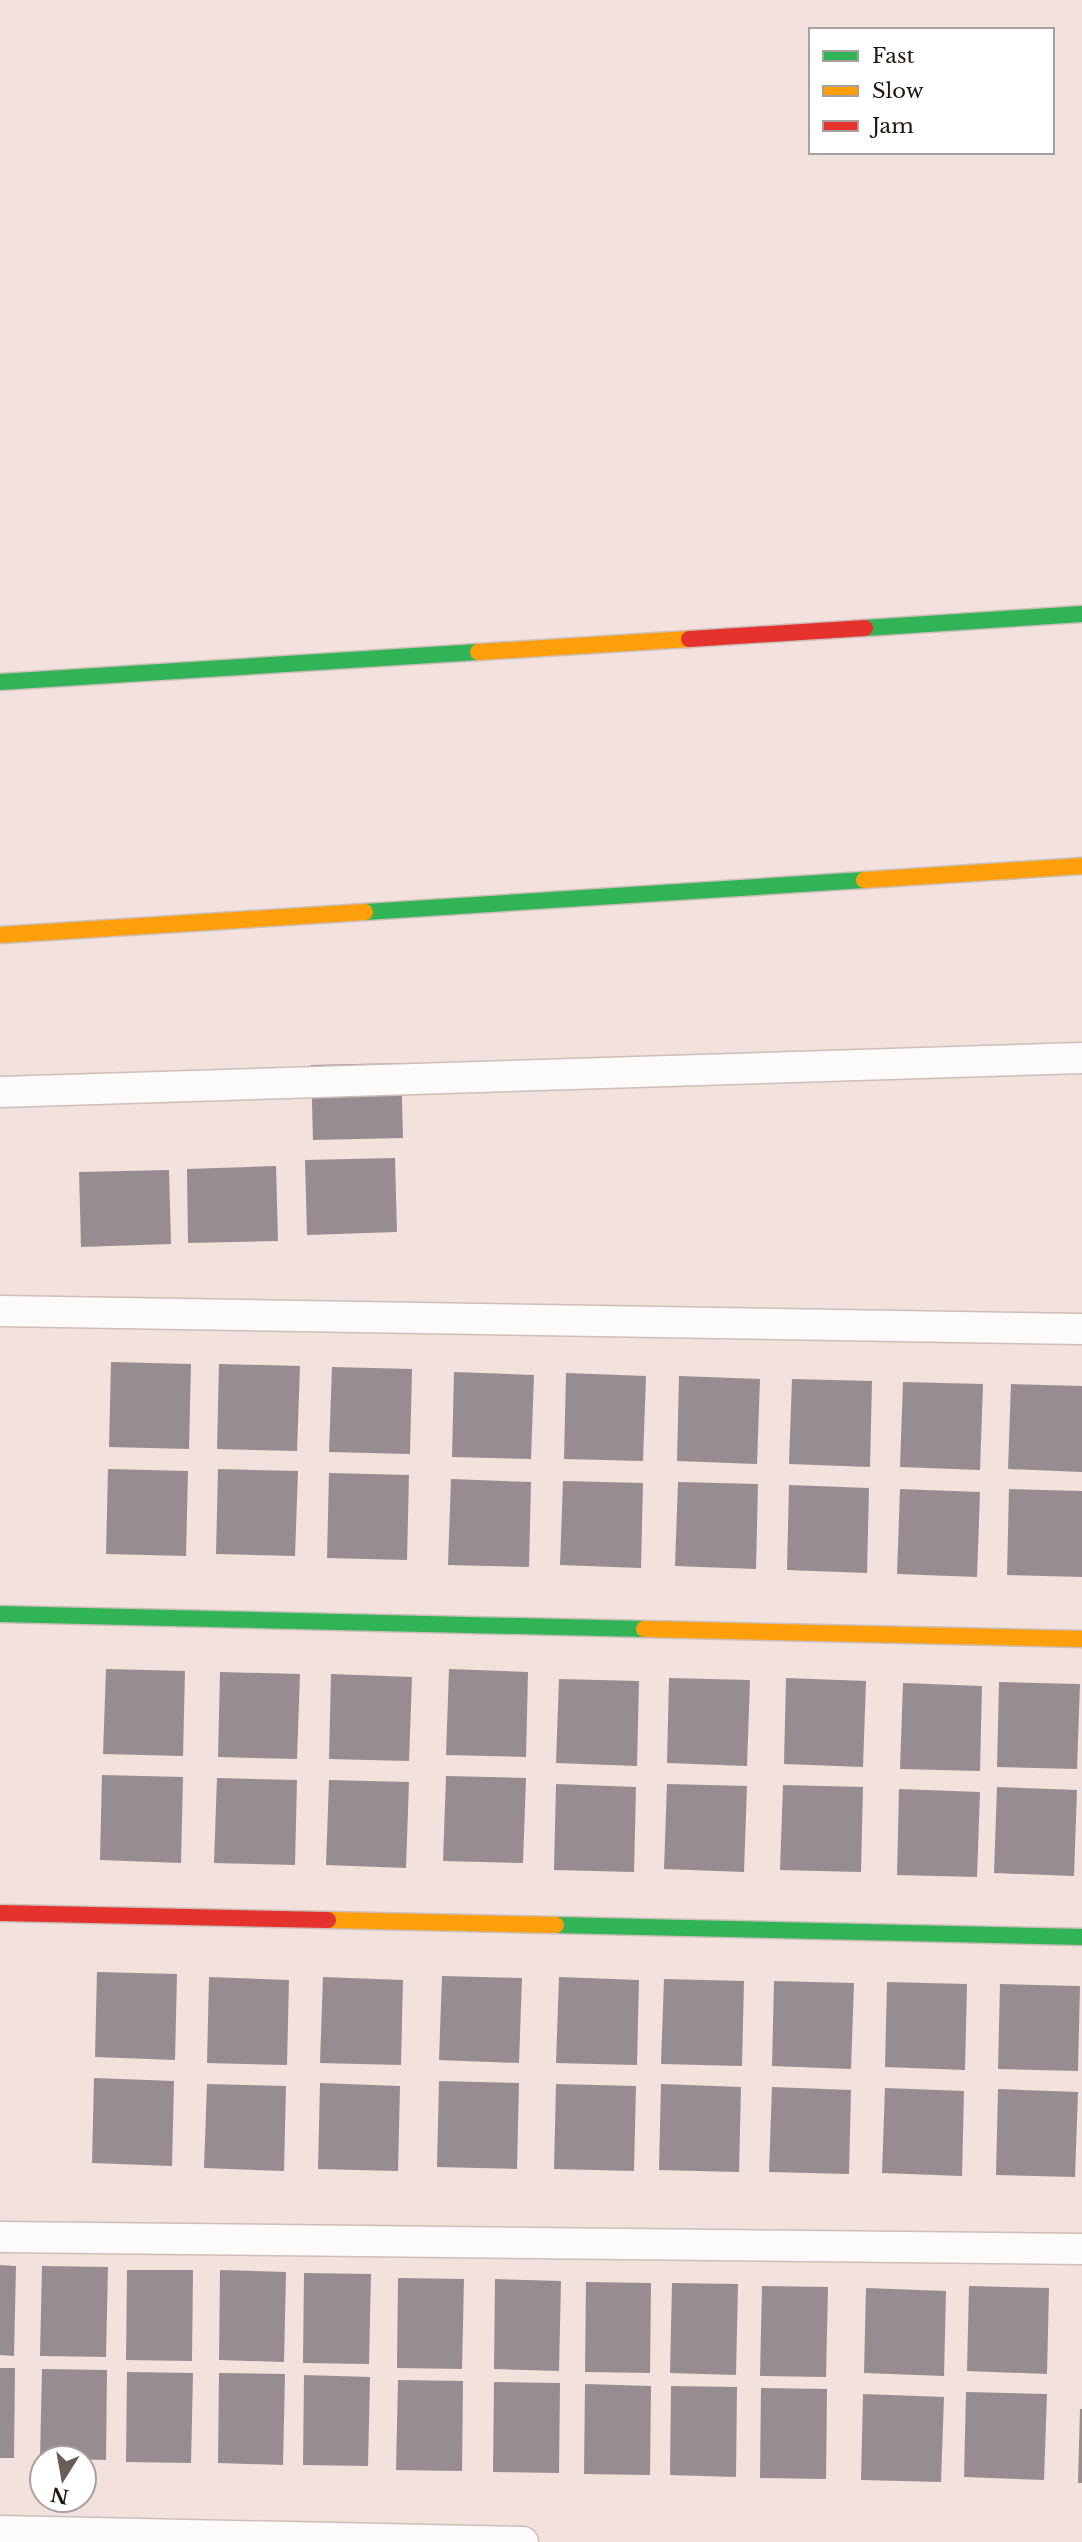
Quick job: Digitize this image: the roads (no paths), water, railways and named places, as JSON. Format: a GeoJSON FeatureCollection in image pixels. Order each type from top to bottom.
{"type":"FeatureCollection","features":[{"type":"Feature","properties":{"kind":"street"},"geometry":{"type":"LineString","coordinates":[[0,682],[1082,614]]}},
{"type":"Feature","properties":{"kind":"street"},"geometry":{"type":"LineString","coordinates":[[0,935],[1082,866]]}},
{"type":"Feature","properties":{"kind":"street"},"geometry":{"type":"LineString","coordinates":[[0,1092],[1082,1058]]}},
{"type":"Feature","properties":{"kind":"street"},"geometry":{"type":"LineString","coordinates":[[0,1311],[1082,1329]]}},
{"type":"Feature","properties":{"kind":"street"},"geometry":{"type":"LineString","coordinates":[[0,1614],[1082,1639]]}},
{"type":"Feature","properties":{"kind":"street"},"geometry":{"type":"LineString","coordinates":[[0,1913],[1082,1937]]}},
{"type":"Feature","properties":{"kind":"street"},"geometry":{"type":"LineString","coordinates":[[0,2238],[1082,2249]]}},
{"type":"Feature","properties":{"kind":"street"},"geometry":{"type":"LineString","coordinates":[[0,2531],[523,2542]]}}]}
